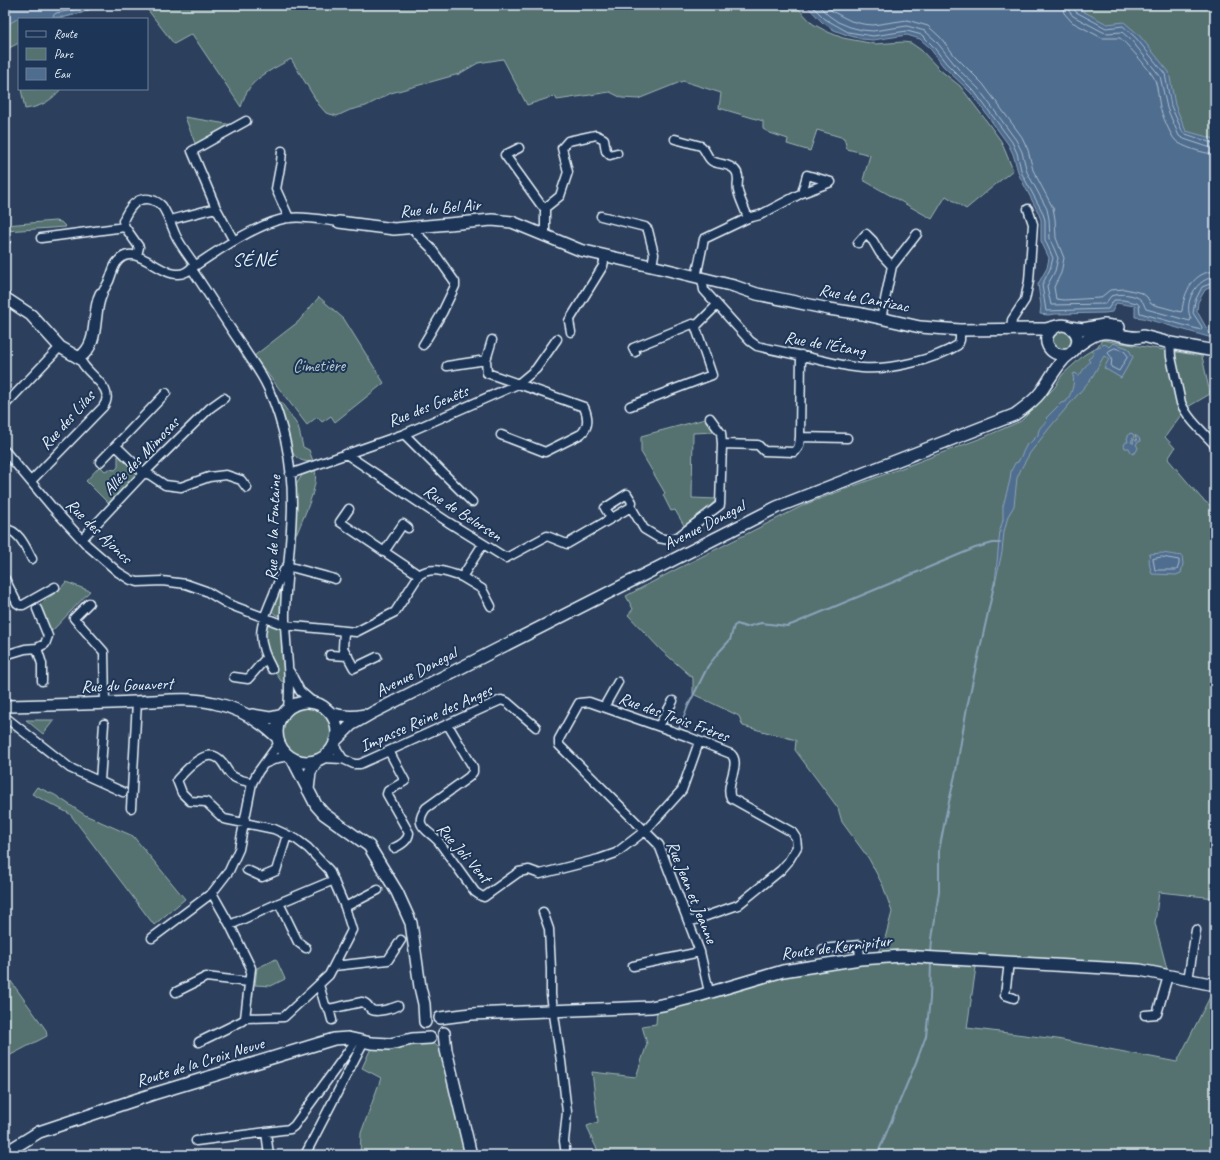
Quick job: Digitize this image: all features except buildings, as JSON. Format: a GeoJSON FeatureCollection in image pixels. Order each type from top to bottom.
{"type":"FeatureCollection","features":[{"type":"Feature","properties":{"kind":"street"},"geometry":{"type":"LineString","coordinates":[[234,241],[216,208],[192,151],[246,121]]}},
{"type":"Feature","properties":{"kind":"street"},"geometry":{"type":"LineString","coordinates":[[545,208],[560,196],[568,172],[562,148],[568,141],[596,135],[604,139],[606,151],[610,155],[618,153]]}},
{"type":"Feature","properties":{"kind":"street"},"geometry":{"type":"LineString","coordinates":[[674,139],[701,146],[710,160],[729,165],[735,169],[738,176],[737,190],[748,218]]}},
{"type":"Feature","properties":{"kind":"street"},"geometry":{"type":"LineString","coordinates":[[519,148],[505,155],[541,205],[545,208]]}},
{"type":"Feature","properties":{"kind":"street"},"geometry":{"type":"LineString","coordinates":[[282,151],[276,189],[289,218]]}},
{"type":"Feature","properties":{"kind":"street"},"geometry":{"type":"LineString","coordinates":[[699,278],[704,239],[748,218],[760,215],[802,193]]}},
{"type":"Feature","properties":{"kind":"street","name":"Rue de la Fontaine"},"geometry":{"type":"LineString","coordinates":[[125,227],[123,221],[134,203],[143,198],[154,200],[162,206],[193,267],[267,387],[280,420],[290,474],[292,504],[284,625],[290,693],[286,712]]}},
{"type":"Feature","properties":{"kind":"street"},"geometry":{"type":"LineString","coordinates":[[170,220],[216,208]]}},
{"type":"Feature","properties":{"kind":"street"},"geometry":{"type":"LineString","coordinates":[[544,235],[545,208]]}},
{"type":"Feature","properties":{"kind":"street"},"geometry":{"type":"LineString","coordinates":[[1012,329],[1012,320],[1025,300],[1029,281],[1033,224],[1028,209]]}},
{"type":"Feature","properties":{"kind":"street"},"geometry":{"type":"LineString","coordinates":[[601,216],[645,227],[648,230],[654,254],[652,266]]}},
{"type":"Feature","properties":{"kind":"street","name":"Rue du Bel Air"},"geometry":{"type":"LineString","coordinates":[[137,256],[173,275],[183,274],[234,241],[266,224],[289,218],[303,217],[383,229],[415,228],[502,220],[520,224],[572,248],[699,278]]}},
{"type":"Feature","properties":{"kind":"street"},"geometry":{"type":"LineString","coordinates":[[5,298],[31,315],[60,347],[79,358],[92,342],[98,302],[115,266],[119,259],[128,256],[137,256],[139,247],[125,227],[41,238]]}},
{"type":"Feature","properties":{"kind":"street"},"geometry":{"type":"LineString","coordinates":[[415,228],[416,232],[431,248],[455,282],[455,286],[442,313],[423,345]]}},
{"type":"Feature","properties":{"kind":"street"},"geometry":{"type":"LineString","coordinates":[[858,243],[866,234],[892,266]]}},
{"type":"Feature","properties":{"kind":"street"},"geometry":{"type":"LineString","coordinates":[[881,319],[892,266],[917,234]]}},
{"type":"Feature","properties":{"kind":"street"},"geometry":{"type":"LineString","coordinates":[[571,332],[569,321],[603,266],[605,256]]}},
{"type":"Feature","properties":{"kind":"street","name":"Rue de Cantizac"},"geometry":{"type":"LineString","coordinates":[[699,278],[830,310],[920,327],[960,330],[1028,330],[1063,326],[1083,329],[1111,325],[1139,332],[1143,336]]}},
{"type":"Feature","properties":{"kind":"street","name":"Rue de l'Étang"},"geometry":{"type":"LineString","coordinates":[[699,278],[704,290],[750,341],[757,346],[862,368],[904,364],[950,350],[960,342],[960,330]]}},
{"type":"Feature","properties":{"kind":"street"},"geometry":{"type":"LineString","coordinates":[[630,406],[712,375],[696,328],[697,325],[717,305]]}},
{"type":"Feature","properties":{"kind":"street"},"geometry":{"type":"LineString","coordinates":[[635,352],[633,348],[692,324],[697,325]]}},
{"type":"Feature","properties":{"kind":"street"},"geometry":{"type":"LineString","coordinates":[[1076,347],[1077,338],[1073,329],[1063,326],[1052,329],[1047,339],[1049,348],[1055,354],[1061,356],[1067,355],[1091,336],[1100,333],[1112,333],[1140,338],[1143,336],[1170,343],[1215,351]]}},
{"type":"Feature","properties":{"kind":"street","name":"Rue de Cantizac"},"geometry":{"type":"LineString","coordinates":[[1028,330],[1043,339],[1049,348]]}},
{"type":"Feature","properties":{"kind":"street","name":"Rue des Genêts"},"geometry":{"type":"LineString","coordinates":[[290,474],[404,434],[518,384],[536,369],[557,339]]}},
{"type":"Feature","properties":{"kind":"street"},"geometry":{"type":"LineString","coordinates":[[492,340],[486,360],[487,372],[584,407],[589,419],[584,431],[581,434],[545,452],[501,435]]}},
{"type":"Feature","properties":{"kind":"street"},"geometry":{"type":"LineString","coordinates":[[1170,343],[1170,357],[1184,410],[1214,444]]}},
{"type":"Feature","properties":{"kind":"street"},"geometry":{"type":"LineString","coordinates":[[5,405],[60,347]]}},
{"type":"Feature","properties":{"kind":"street","name":"Avenue Donegal"},"geometry":{"type":"LineString","coordinates":[[1049,348],[1050,376]]}},
{"type":"Feature","properties":{"kind":"street"},"geometry":{"type":"LineString","coordinates":[[722,444],[758,445],[764,451],[794,452],[797,450],[800,437],[801,355]]}},
{"type":"Feature","properties":{"kind":"street","name":"Avenue Donegal"},"geometry":{"type":"LineString","coordinates":[[335,743],[351,725],[372,713],[777,507],[1014,415],[1029,405],[1040,394],[1050,376],[1067,355]]}},
{"type":"Feature","properties":{"kind":"street","name":"Rue des Lilas"},"geometry":{"type":"LineString","coordinates":[[31,481],[107,400],[107,391],[85,367],[79,358]]}},
{"type":"Feature","properties":{"kind":"street"},"geometry":{"type":"LineString","coordinates":[[447,366],[486,360]]}},
{"type":"Feature","properties":{"kind":"street"},"geometry":{"type":"LineString","coordinates":[[100,462],[166,393]]}},
{"type":"Feature","properties":{"kind":"street","name":"Allée des Mimosas"},"geometry":{"type":"LineString","coordinates":[[82,539],[144,473],[210,408],[224,398]]}},
{"type":"Feature","properties":{"kind":"street"},"geometry":{"type":"LineString","coordinates":[[611,518],[605,508],[627,494],[632,502],[631,507],[644,529],[659,538],[669,540],[679,536],[720,505],[721,433],[710,418]]}},
{"type":"Feature","properties":{"kind":"street"},"geometry":{"type":"LineString","coordinates":[[404,434],[472,502]]}},
{"type":"Feature","properties":{"kind":"street"},"geometry":{"type":"LineString","coordinates":[[800,437],[847,438]]}},
{"type":"Feature","properties":{"kind":"street"},"geometry":{"type":"LineString","coordinates":[[116,446],[144,473],[150,475],[165,486],[182,487],[209,476],[226,475],[241,480],[247,488]]}},
{"type":"Feature","properties":{"kind":"street","name":"Rue des Ajoncs"},"geometry":{"type":"LineString","coordinates":[[5,451],[52,507],[82,539],[118,572],[131,580],[138,582],[162,581],[186,584],[206,591],[228,604],[284,625],[356,632],[395,612],[419,575]]}},
{"type":"Feature","properties":{"kind":"street","name":"Rue de Belorsen"},"geometry":{"type":"LineString","coordinates":[[346,454],[506,558],[547,536],[567,544],[631,507]]}},
{"type":"Feature","properties":{"kind":"street"},"geometry":{"type":"LineString","coordinates":[[348,509],[340,522],[384,552],[419,575],[425,571],[431,570],[462,577],[482,589],[491,606]]}},
{"type":"Feature","properties":{"kind":"street"},"geometry":{"type":"LineString","coordinates":[[384,552],[403,524],[408,528]]}},
{"type":"Feature","properties":{"kind":"street"},"geometry":{"type":"LineString","coordinates":[[5,529],[14,532],[32,559]]}},
{"type":"Feature","properties":{"kind":"street"},"geometry":{"type":"LineString","coordinates":[[462,577],[483,544]]}},
{"type":"Feature","properties":{"kind":"street"},"geometry":{"type":"LineString","coordinates":[[272,669],[266,658],[261,643],[261,632],[264,618],[282,572],[288,566],[335,579]]}},
{"type":"Feature","properties":{"kind":"street"},"geometry":{"type":"LineString","coordinates":[[5,579],[20,605],[23,605],[55,587]]}},
{"type":"Feature","properties":{"kind":"street"},"geometry":{"type":"LineString","coordinates":[[89,603],[74,618],[104,652],[105,703]]}},
{"type":"Feature","properties":{"kind":"street"},"geometry":{"type":"LineString","coordinates":[[5,655],[25,649],[37,648],[45,644],[48,636],[36,609]]}},
{"type":"Feature","properties":{"kind":"street"},"geometry":{"type":"LineString","coordinates":[[344,631],[343,648],[354,668],[377,657]]}},
{"type":"Feature","properties":{"kind":"street"},"geometry":{"type":"LineString","coordinates":[[37,648],[42,664],[42,681]]}},
{"type":"Feature","properties":{"kind":"street"},"geometry":{"type":"LineString","coordinates":[[330,655],[348,656]]}},
{"type":"Feature","properties":{"kind":"street"},"geometry":{"type":"LineString","coordinates":[[234,677],[248,679],[266,658]]}},
{"type":"Feature","properties":{"kind":"street","name":"Rue de la Fontaine"},"geometry":{"type":"LineString","coordinates":[[289,670],[300,691],[314,703]]}},
{"type":"Feature","properties":{"kind":"street"},"geometry":{"type":"LineString","coordinates":[[604,707],[618,682]]}},
{"type":"Feature","properties":{"kind":"street","name":"Rue du Gouavert"},"geometry":{"type":"LineString","coordinates":[[5,706],[172,700],[202,701],[225,706],[248,714],[270,718],[286,712]]}},
{"type":"Feature","properties":{"kind":"street","name":"Impasse Reine des Anges"},"geometry":{"type":"LineString","coordinates":[[319,759],[343,759],[357,764],[389,752],[501,700],[504,700],[536,727]]}},
{"type":"Feature","properties":{"kind":"street"},"geometry":{"type":"LineString","coordinates":[[659,726],[673,701]]}},
{"type":"Feature","properties":{"kind":"street"},"geometry":{"type":"LineString","coordinates":[[131,808],[137,702]]}},
{"type":"Feature","properties":{"kind":"street","name":"Rue des Trois Frères"},"geometry":{"type":"LineString","coordinates":[[559,745],[559,739],[580,703],[589,702],[686,736],[731,754],[734,757],[735,762],[729,790],[731,798],[794,834],[797,842],[794,851],[784,867],[738,905],[689,922]]}},
{"type":"Feature","properties":{"kind":"street"},"geometry":{"type":"LineString","coordinates":[[152,938],[212,893],[225,878],[239,849],[252,783],[278,740],[279,722],[286,712],[300,703],[314,703],[323,707],[330,713],[336,727],[335,743],[329,752],[319,759],[309,762],[300,761],[290,757],[278,758],[264,764]]}},
{"type":"Feature","properties":{"kind":"street","name":"Avenue Donegal"},"geometry":{"type":"LineString","coordinates":[[330,713],[343,717],[355,717],[372,713]]}},
{"type":"Feature","properties":{"kind":"street","name":"Rue du Gouavert"},"geometry":{"type":"LineString","coordinates":[[248,714],[268,728],[278,740]]}},
{"type":"Feature","properties":{"kind":"street"},"geometry":{"type":"LineString","coordinates":[[5,717],[70,768],[123,792]]}},
{"type":"Feature","properties":{"kind":"street"},"geometry":{"type":"LineString","coordinates":[[100,781],[104,724]]}},
{"type":"Feature","properties":{"kind":"street","name":"Rue Joli Vent"},"geometry":{"type":"LineString","coordinates":[[448,725],[473,767],[473,772],[469,777],[426,808],[422,814],[421,825],[439,842],[478,895],[484,897],[519,872],[528,870],[540,874],[613,855],[646,830]]}},
{"type":"Feature","properties":{"kind":"street"},"geometry":{"type":"LineString","coordinates":[[278,740],[283,750],[290,757],[316,804],[324,814],[369,846],[397,892],[411,923],[428,1032],[446,1050]]}},
{"type":"Feature","properties":{"kind":"street"},"geometry":{"type":"LineString","coordinates":[[646,830],[682,790],[699,742]]}},
{"type":"Feature","properties":{"kind":"street","name":"Impasse Reine des Anges"},"geometry":{"type":"LineString","coordinates":[[335,743],[343,759]]}},
{"type":"Feature","properties":{"kind":"street","name":"Rue Jean et Jeanne"},"geometry":{"type":"LineString","coordinates":[[559,745],[646,830],[659,845],[700,952],[709,992]]}},
{"type":"Feature","properties":{"kind":"street"},"geometry":{"type":"LineString","coordinates":[[389,752],[405,781],[388,791],[387,794],[409,833],[404,842],[394,848]]}},
{"type":"Feature","properties":{"kind":"street"},"geometry":{"type":"LineString","coordinates":[[199,1042],[242,1021],[245,1018],[284,1017],[329,975],[352,930],[345,907],[328,868],[303,844],[287,834],[263,826],[224,819],[206,802],[190,801],[182,793],[177,780],[191,765],[204,756],[216,757],[222,761],[234,777],[252,783]]}},
{"type":"Feature","properties":{"kind":"street"},"geometry":{"type":"LineString","coordinates":[[308,791],[310,772],[319,759]]}},
{"type":"Feature","properties":{"kind":"street"},"geometry":{"type":"LineString","coordinates":[[247,870],[262,877],[276,871],[287,834]]}},
{"type":"Feature","properties":{"kind":"street"},"geometry":{"type":"LineString","coordinates":[[230,926],[279,903],[334,880]]}},
{"type":"Feature","properties":{"kind":"street"},"geometry":{"type":"LineString","coordinates":[[345,907],[378,890]]}},
{"type":"Feature","properties":{"kind":"street"},"geometry":{"type":"LineString","coordinates":[[212,893],[250,968],[245,1018]]}},
{"type":"Feature","properties":{"kind":"street"},"geometry":{"type":"LineString","coordinates":[[279,903],[298,942],[306,948]]}},
{"type":"Feature","properties":{"kind":"street"},"geometry":{"type":"LineString","coordinates":[[543,912],[549,928],[551,995],[561,1062],[566,1112],[564,1141],[566,1155]]}},
{"type":"Feature","properties":{"kind":"street"},"geometry":{"type":"LineString","coordinates":[[1188,980],[1196,930]]}},
{"type":"Feature","properties":{"kind":"street"},"geometry":{"type":"LineString","coordinates":[[334,966],[388,960],[401,940]]}},
{"type":"Feature","properties":{"kind":"street"},"geometry":{"type":"LineString","coordinates":[[823,949],[859,946],[860,960]]}},
{"type":"Feature","properties":{"kind":"street"},"geometry":{"type":"LineString","coordinates":[[632,966],[700,952]]}},
{"type":"Feature","properties":{"kind":"street","name":"Route de Kernipitur"},"geometry":{"type":"LineString","coordinates":[[438,1018],[465,1015],[651,1007],[667,1004],[775,972],[860,960],[902,956],[1140,970],[1215,985]]}},
{"type":"Feature","properties":{"kind":"street"},"geometry":{"type":"LineString","coordinates":[[1009,962],[1005,995],[1014,998]]}},
{"type":"Feature","properties":{"kind":"street"},"geometry":{"type":"LineString","coordinates":[[1145,1015],[1157,1014],[1168,976]]}},
{"type":"Feature","properties":{"kind":"street"},"geometry":{"type":"LineString","coordinates":[[176,992],[206,977],[249,982]]}},
{"type":"Feature","properties":{"kind":"street"},"geometry":{"type":"LineString","coordinates":[[319,985],[325,1005],[331,1009],[362,1002],[366,1003],[372,1011],[398,1006]]}},
{"type":"Feature","properties":{"kind":"street"},"geometry":{"type":"LineString","coordinates":[[424,1004],[444,1022],[446,1050],[471,1155]]}},
{"type":"Feature","properties":{"kind":"street"},"geometry":{"type":"LineString","coordinates":[[331,1009],[332,1020]]}},
{"type":"Feature","properties":{"kind":"street"},"geometry":{"type":"LineString","coordinates":[[428,1032],[440,1038],[454,1021],[465,1015]]}},
{"type":"Feature","properties":{"kind":"street"},"geometry":{"type":"LineString","coordinates":[[428,1032],[430,1018],[438,1018]]}},
{"type":"Feature","properties":{"kind":"street","name":"Route de la Croix Neuve"},"geometry":{"type":"LineString","coordinates":[[5,1153],[39,1132],[153,1094],[334,1039],[360,1040],[390,1044],[412,1039],[428,1032]]}},
{"type":"Feature","properties":{"kind":"street"},"geometry":{"type":"LineString","coordinates":[[196,1141],[290,1129],[294,1126],[352,1046],[360,1040]]}},
{"type":"Feature","properties":{"kind":"street"},"geometry":{"type":"LineString","coordinates":[[305,1155],[360,1040]]}},
{"type":"Feature","properties":{"kind":"street"},"geometry":{"type":"LineString","coordinates":[[266,1132],[269,1155]]}},
{"type":"Feature","properties":{"kind":"green space"},"geometry":{"type":"Polygon","coordinates":[[[5,5],[100,5],[64,18],[18,18],[18,44],[5,50],[5,5]]]}},
{"type":"Feature","properties":{"kind":"green space"},"geometry":{"type":"Polygon","coordinates":[[[144,5],[795,5],[813,24],[843,38],[875,44],[903,42],[911,43],[921,50],[940,70],[960,86],[1001,141],[1013,170],[966,209],[946,196],[932,219],[863,180],[870,155],[847,149],[844,138],[817,130],[810,151],[787,144],[788,139],[763,129],[763,121],[719,108],[721,93],[683,81],[638,99],[622,98],[610,92],[557,100],[555,96],[527,105],[503,59],[478,63],[459,74],[391,93],[366,106],[350,110],[337,116],[326,113],[319,105],[291,59],[260,77],[250,87],[244,97],[241,107],[192,34],[174,44],[144,5]]]}},
{"type":"Feature","properties":{"kind":"green space"},"geometry":{"type":"Polygon","coordinates":[[[998,5],[1215,5],[1215,209],[998,5]]]}},
{"type":"Feature","properties":{"kind":"green space"},"geometry":{"type":"Polygon","coordinates":[[[21,90],[60,90],[45,103],[36,107],[25,109],[21,90]]]}},
{"type":"Feature","properties":{"kind":"green space"},"geometry":{"type":"Polygon","coordinates":[[[185,117],[233,125],[196,146],[185,117]]]}},
{"type":"Feature","properties":{"kind":"green space"},"geometry":{"type":"Polygon","coordinates":[[[55,221],[61,222],[66,227],[5,231],[5,225],[55,221]]]}},
{"type":"Feature","properties":{"kind":"green space","name":"Cimetière"},"geometry":{"type":"Polygon","coordinates":[[[319,297],[344,319],[384,383],[335,422],[331,416],[322,422],[317,417],[307,425],[254,356],[298,322],[319,297]]]}},
{"type":"Feature","properties":{"kind":"green space"},"geometry":{"type":"Polygon","coordinates":[[[1062,330],[1069,333],[1072,340],[1069,347],[1062,350],[1055,347],[1052,340],[1055,333],[1062,330]]]}},
{"type":"Feature","properties":{"kind":"green space"},"geometry":{"type":"Polygon","coordinates":[[[1102,340],[1202,356],[1210,394],[1186,408],[1165,437],[1175,448],[1168,459],[1202,499],[1215,509],[1215,898],[1159,892],[1155,923],[1167,969],[978,954],[967,1028],[1057,1039],[1177,1062],[1213,991],[1215,991],[1215,1155],[600,1155],[587,1126],[598,1122],[592,1072],[636,1077],[647,1044],[642,1026],[656,1024],[657,1010],[778,976],[871,963],[884,942],[892,912],[883,886],[869,859],[842,822],[838,808],[795,750],[796,740],[743,726],[739,716],[693,694],[693,678],[661,650],[628,615],[633,609],[626,596],[806,504],[984,437],[1021,421],[1055,387],[1062,375],[1084,355],[1097,347],[1102,340]]]}},
{"type":"Feature","properties":{"kind":"green space"},"geometry":{"type":"Polygon","coordinates":[[[281,402],[298,426],[303,447],[309,450],[313,461],[301,460],[292,452],[278,404],[281,402]]]}},
{"type":"Feature","properties":{"kind":"green space"},"geometry":{"type":"Polygon","coordinates":[[[705,419],[715,432],[693,433],[692,498],[717,499],[685,527],[675,510],[671,511],[663,495],[665,493],[641,452],[641,436],[705,419]]]}},
{"type":"Feature","properties":{"kind":"green space"},"geometry":{"type":"Polygon","coordinates":[[[119,455],[123,456],[138,472],[137,476],[109,504],[86,481],[100,466],[105,471],[109,469],[115,470],[118,467],[119,455]]]}},
{"type":"Feature","properties":{"kind":"green space"},"geometry":{"type":"Polygon","coordinates":[[[315,469],[316,476],[313,492],[298,531],[294,536],[296,485],[302,475],[315,469]]]}},
{"type":"Feature","properties":{"kind":"green space"},"geometry":{"type":"Polygon","coordinates":[[[66,582],[90,591],[52,631],[38,606],[60,589],[66,582]]]}},
{"type":"Feature","properties":{"kind":"green space"},"geometry":{"type":"Polygon","coordinates":[[[281,583],[281,612],[279,616],[268,609],[281,583]]]}},
{"type":"Feature","properties":{"kind":"green space"},"geometry":{"type":"Polygon","coordinates":[[[267,622],[281,628],[282,658],[286,679],[284,682],[281,681],[278,676],[267,653],[264,634],[267,622]]]}},
{"type":"Feature","properties":{"kind":"green space"},"geometry":{"type":"Polygon","coordinates":[[[302,707],[312,707],[325,714],[332,727],[332,737],[325,750],[312,757],[302,757],[293,753],[286,746],[282,737],[282,727],[286,718],[293,711],[302,707]]]}},
{"type":"Feature","properties":{"kind":"green space"},"geometry":{"type":"Polygon","coordinates":[[[26,720],[54,720],[43,734],[26,720]]]}},
{"type":"Feature","properties":{"kind":"green space"},"geometry":{"type":"Polygon","coordinates":[[[37,787],[55,795],[85,815],[133,836],[185,899],[154,925],[70,814],[32,794],[37,787]]]}},
{"type":"Feature","properties":{"kind":"green space"},"geometry":{"type":"Polygon","coordinates":[[[276,959],[285,979],[271,986],[255,985],[257,968],[276,959]]]}},
{"type":"Feature","properties":{"kind":"green space"},"geometry":{"type":"Polygon","coordinates":[[[5,973],[46,1030],[47,1036],[5,1058],[5,973]]]}},
{"type":"Feature","properties":{"kind":"green space"},"geometry":{"type":"Polygon","coordinates":[[[430,1041],[435,1044],[446,1056],[467,1155],[360,1155],[361,1133],[381,1078],[362,1068],[372,1046],[430,1041]]]}},
{"type":"Feature","properties":{"kind":"water"},"geometry":{"type":"Polygon","coordinates":[[[5,5],[100,5],[81,13],[65,17],[18,18],[5,26],[5,5]]]}},
{"type":"Feature","properties":{"kind":"water"},"geometry":{"type":"Polygon","coordinates":[[[806,5],[1076,5],[1079,9],[1107,24],[1124,22],[1139,35],[1169,72],[1175,105],[1186,131],[1215,139],[1215,285],[1205,290],[1198,302],[1197,311],[1212,338],[1135,317],[1135,306],[1116,303],[1112,312],[1048,315],[1040,314],[1041,306],[1038,284],[1047,268],[1049,258],[1041,241],[1041,220],[1019,175],[1013,154],[1008,144],[971,93],[943,66],[929,47],[920,39],[907,35],[873,40],[861,39],[847,35],[834,30],[822,22],[806,5]]]}},
{"type":"Feature","properties":{"kind":"water"},"geometry":{"type":"Polygon","coordinates":[[[1113,343],[1128,348],[1133,357],[1121,378],[1104,368],[1109,359],[1104,356],[1091,379],[1051,426],[1030,453],[1022,467],[1017,478],[1014,506],[1008,516],[1004,532],[1002,552],[995,584],[1000,530],[1003,520],[1003,506],[1011,471],[1015,463],[1018,462],[1027,444],[1038,435],[1040,428],[1048,420],[1046,418],[1061,403],[1066,402],[1072,389],[1074,373],[1077,374],[1078,377],[1080,375],[1086,365],[1090,362],[1088,359],[1094,353],[1093,349],[1105,344],[1109,347],[1113,343]]]}},
{"type":"Feature","properties":{"kind":"water"},"geometry":{"type":"Polygon","coordinates":[[[1130,433],[1134,436],[1131,442],[1132,443],[1134,443],[1134,439],[1137,441],[1135,435],[1140,441],[1136,444],[1138,448],[1136,452],[1132,454],[1129,448],[1125,448],[1124,445],[1128,442],[1127,438],[1130,433]]]}},
{"type":"Feature","properties":{"kind":"water"},"geometry":{"type":"Polygon","coordinates":[[[1162,553],[1182,556],[1183,564],[1181,573],[1176,575],[1152,574],[1149,556],[1150,554],[1162,553]]]}},
{"type":"Feature","properties":{"kind":"waterway"},"geometry":{"type":"LineString","coordinates":[[679,729],[688,706],[708,666],[730,640],[734,626],[737,624],[746,627],[761,623],[787,626],[975,548],[993,543],[1000,543]]}},
{"type":"Feature","properties":{"kind":"waterway"},"geometry":{"type":"LineString","coordinates":[[931,954],[939,891],[939,851],[956,771],[967,707],[995,581]]}},
{"type":"Feature","properties":{"kind":"waterway"},"geometry":{"type":"LineString","coordinates":[[877,1155],[926,1036],[930,999],[931,962]]}},
{"type":"Feature","properties":{"kind":"district","name":"SÉNÉ"},"geometry":{"type":"Point","coordinates":[255,260]}}]}
